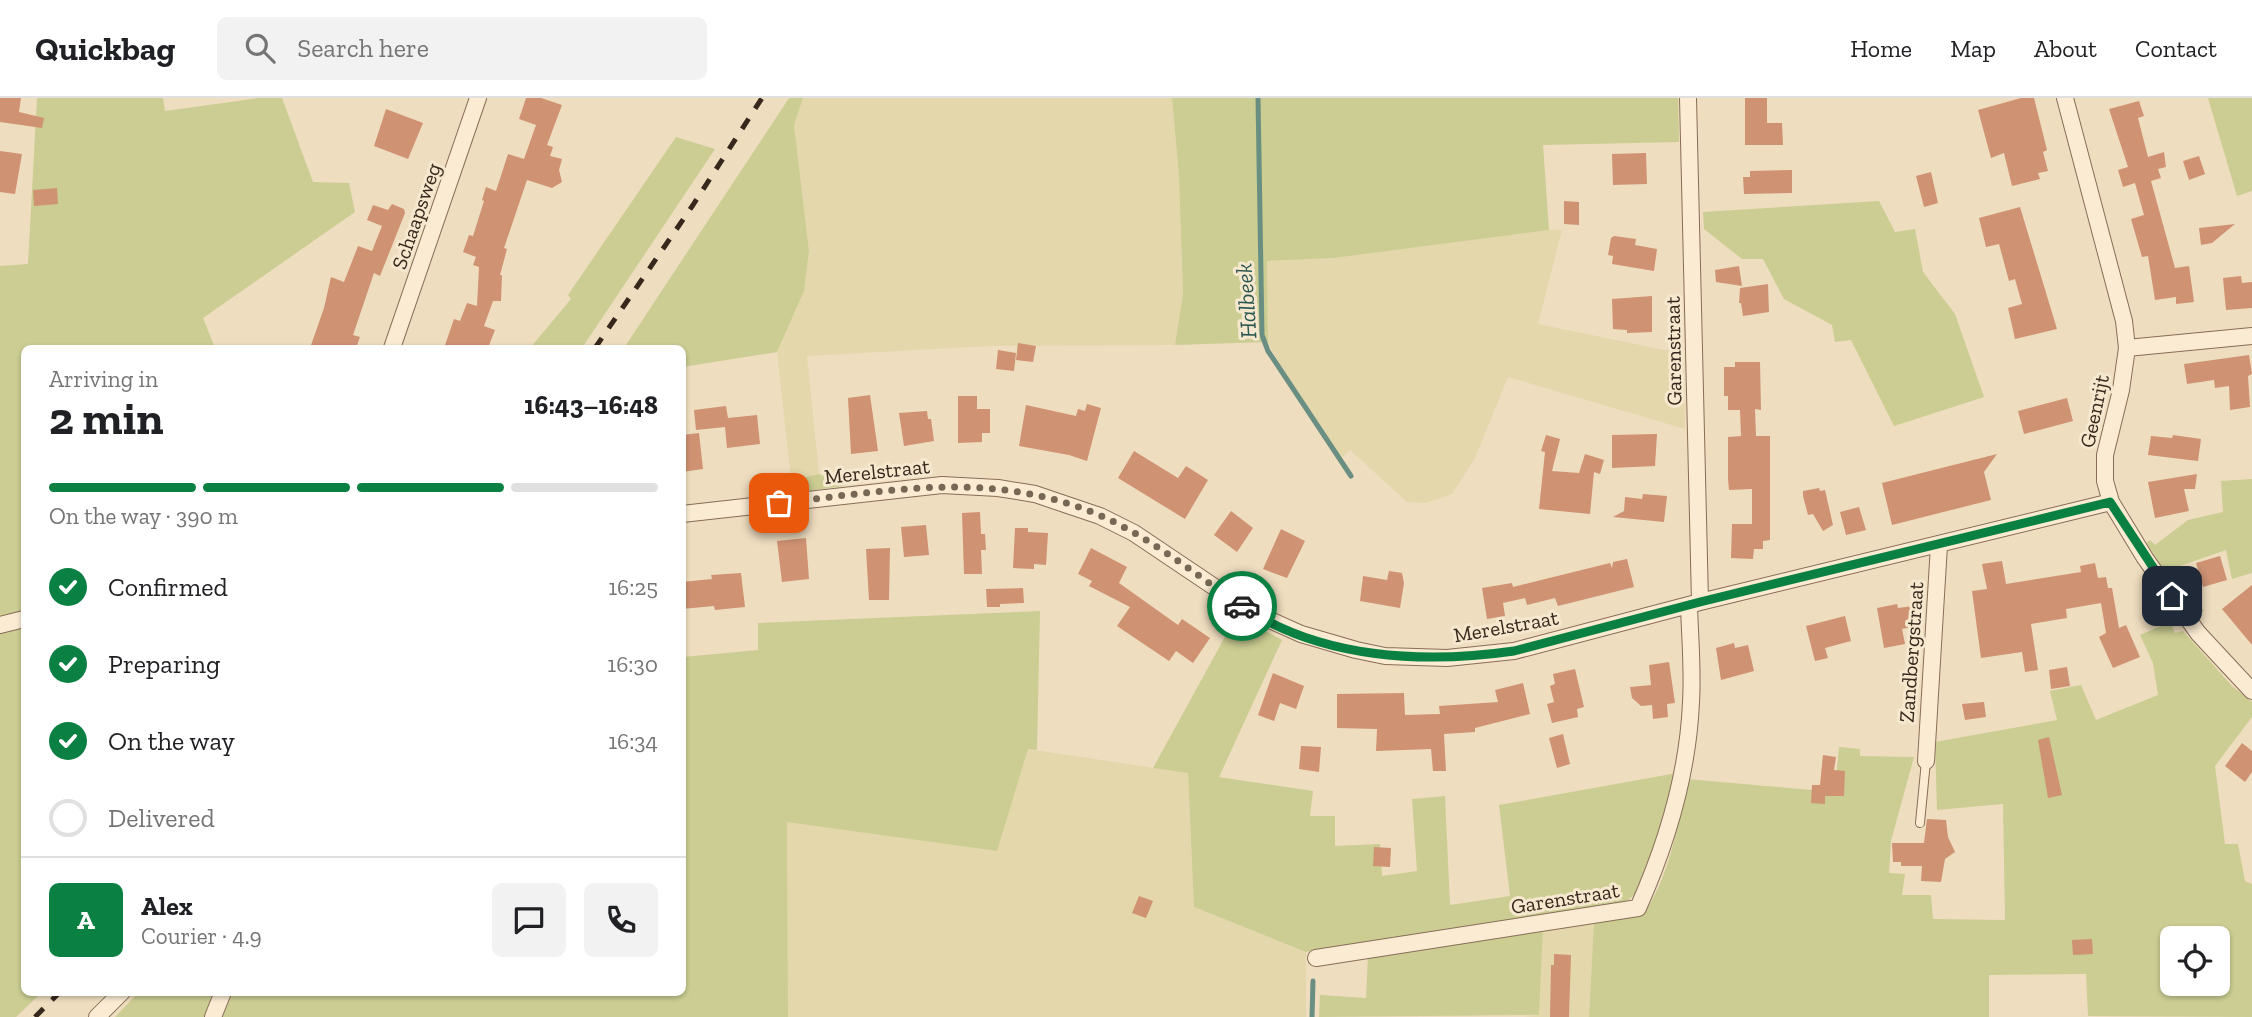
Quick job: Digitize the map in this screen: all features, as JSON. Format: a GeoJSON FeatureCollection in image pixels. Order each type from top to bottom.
{"type":"FeatureCollection","features":[{"type":"Feature","properties":{"kind":"street","name":"Schaapsweg"},"geometry":{"type":"LineString","coordinates":[[393,345],[478,98]]}},
{"type":"Feature","properties":{"kind":"street","name":"Garenstraat"},"geometry":{"type":"LineString","coordinates":[[1316,958],[1637,908],[1657,865],[1684,772],[1692,702],[1694,604],[1688,98]]}},
{"type":"Feature","properties":{"kind":"street","name":"Geenrijt"},"geometry":{"type":"LineString","coordinates":[[2064,98],[2124,321],[2127,348],[2121,390],[2105,455],[2105,481],[2110,502],[2145,558],[2198,632],[2252,691]]}},
{"type":"Feature","properties":{"kind":"street"},"geometry":{"type":"LineString","coordinates":[[2127,348],[2252,336]]}},
{"type":"Feature","properties":{"kind":"street","name":"Merelstraat"},"geometry":{"type":"LineString","coordinates":[[686,513],[942,485],[998,488],[1035,494],[1100,516],[1134,533],[1250,611],[1272,622],[1328,642],[1385,656],[1447,658],[1514,651],[2110,502]]}},
{"type":"Feature","properties":{"kind":"street","name":"Zandbergstraat"},"geometry":{"type":"LineString","coordinates":[[1926,761],[1939,545]]}},
{"type":"Feature","properties":{"kind":"street"},"geometry":{"type":"LineString","coordinates":[[0,625],[21,620]]}},
{"type":"Feature","properties":{"kind":"street"},"geometry":{"type":"LineString","coordinates":[[97,1017],[118,996]]}},
{"type":"Feature","properties":{"kind":"street"},"geometry":{"type":"LineString","coordinates":[[213,1017],[221,996]]}},
{"type":"Feature","properties":{"kind":"lane"},"geometry":{"type":"LineString","coordinates":[[1920,823],[1926,761]]}},
{"type":"Feature","properties":{"kind":"shaded area"},"geometry":{"type":"Polygon","coordinates":[[[803,98],[1172,98],[1179,176],[1183,294],[1175,345],[990,346],[807,356],[819,474],[791,480],[777,352],[804,291],[809,251],[794,125],[803,98]]]}},
{"type":"Feature","properties":{"kind":"shaded area"},"geometry":{"type":"Polygon","coordinates":[[[1562,230],[1538,324],[1684,354],[1685,429],[1508,377],[1475,458],[1452,494],[1426,503],[1407,502],[1350,450],[1340,460],[1286,377],[1268,342],[1267,261],[1334,258],[1562,230]]]}},
{"type":"Feature","properties":{"kind":"shaded area"},"geometry":{"type":"Polygon","coordinates":[[[1028,749],[1188,773],[1194,907],[1306,952],[1306,1017],[788,1017],[787,821],[996,851],[1028,749]]]}},
{"type":"Feature","properties":{"kind":"shaded area"},"geometry":{"type":"Polygon","coordinates":[[[1594,922],[1589,1017],[1524,1017],[1539,1015],[1543,929],[1594,922]]]}},
{"type":"Feature","properties":{"kind":"green space"},"geometry":{"type":"Polygon","coordinates":[[[37,98],[163,98],[165,111],[259,98],[282,98],[313,182],[349,183],[355,212],[203,318],[214,345],[21,345],[21,996],[38,996],[16,1017],[0,1017],[0,266],[28,264],[37,98]]]}},
{"type":"Feature","properties":{"kind":"green space"},"geometry":{"type":"Polygon","coordinates":[[[789,98],[803,98],[794,125],[809,251],[804,291],[777,352],[686,367],[686,345],[626,345],[789,98]]]}},
{"type":"Feature","properties":{"kind":"green space"},"geometry":{"type":"Polygon","coordinates":[[[1172,98],[1678,98],[1679,142],[1543,145],[1549,230],[1334,258],[1267,261],[1268,342],[1175,345],[1183,294],[1179,176],[1172,98]]]}},
{"type":"Feature","properties":{"kind":"green space"},"geometry":{"type":"Polygon","coordinates":[[[2208,98],[2252,98],[2252,191],[2237,196],[2208,98]]]}},
{"type":"Feature","properties":{"kind":"green space"},"geometry":{"type":"Polygon","coordinates":[[[676,137],[715,149],[584,345],[533,345],[571,299],[568,295],[676,137]]]}},
{"type":"Feature","properties":{"kind":"green space"},"geometry":{"type":"Polygon","coordinates":[[[1879,201],[1895,232],[1915,229],[1923,272],[1955,314],[1984,397],[1894,426],[1851,340],[1835,342],[1832,325],[1784,299],[1763,259],[1742,259],[1704,229],[1703,212],[1879,201]]]}},
{"type":"Feature","properties":{"kind":"green space"},"geometry":{"type":"Polygon","coordinates":[[[819,474],[844,486],[792,493],[791,480],[819,474]]]}},
{"type":"Feature","properties":{"kind":"green space"},"geometry":{"type":"Polygon","coordinates":[[[2252,479],[2252,573],[2232,579],[2226,550],[2174,568],[2204,611],[2197,616],[2146,543],[2150,540],[2155,545],[2188,520],[2223,512],[2221,481],[2252,479]]]}},
{"type":"Feature","properties":{"kind":"green space"},"geometry":{"type":"Polygon","coordinates":[[[1040,611],[1037,750],[1028,749],[997,851],[787,822],[788,1017],[220,1017],[229,996],[686,996],[686,657],[758,650],[758,623],[1040,611]]]}},
{"type":"Feature","properties":{"kind":"green space"},"geometry":{"type":"Polygon","coordinates":[[[1237,615],[1282,640],[1219,777],[1313,791],[1310,816],[1335,816],[1335,846],[1380,844],[1382,876],[1417,871],[1412,799],[1445,796],[1450,905],[1510,896],[1499,805],[1677,773],[1645,885],[1627,901],[1589,909],[1306,952],[1194,907],[1188,773],[1153,768],[1237,615]]]}},
{"type":"Feature","properties":{"kind":"green space"},"geometry":{"type":"Polygon","coordinates":[[[2170,622],[2175,633],[2183,631],[2232,686],[2252,702],[2252,717],[2215,766],[2225,844],[2238,844],[2245,881],[2252,884],[2252,1017],[2088,1016],[2086,974],[1989,975],[1989,1017],[1589,1017],[1594,922],[1646,910],[1668,863],[1687,779],[1835,792],[1839,747],[1860,749],[1860,756],[1914,757],[1891,841],[1889,873],[1905,874],[1902,895],[1931,895],[1933,919],[2005,920],[2003,804],[1937,810],[1935,742],[2057,720],[2050,691],[2081,685],[2096,720],[2158,695],[2153,663],[2140,635],[2170,622]]]}},
{"type":"Feature","properties":{"kind":"green space"},"geometry":{"type":"Polygon","coordinates":[[[1543,929],[1539,1015],[1319,1017],[1320,995],[1366,998],[1368,955],[1543,929]]]}},
{"type":"Feature","properties":{"kind":"green space"},"geometry":{"type":"Polygon","coordinates":[[[135,996],[214,996],[205,1017],[115,1017],[135,996]]]}},
{"type":"Feature","properties":{"kind":"building"},"geometry":{"type":"Polygon","coordinates":[[[0,98],[21,98],[19,112],[44,118],[42,128],[0,122],[0,98]]]}},
{"type":"Feature","properties":{"kind":"building"},"geometry":{"type":"Polygon","coordinates":[[[526,98],[541,98],[562,105],[547,145],[553,147],[550,156],[562,159],[559,170],[562,182],[552,188],[527,180],[504,248],[507,249],[500,275],[501,301],[493,301],[484,326],[495,330],[489,345],[445,345],[454,319],[460,321],[467,303],[477,306],[479,267],[473,265],[476,257],[463,252],[469,235],[473,236],[486,187],[496,191],[508,154],[524,159],[536,125],[519,119],[526,98]]]}},
{"type":"Feature","properties":{"kind":"building"},"geometry":{"type":"Polygon","coordinates":[[[1745,98],[1767,98],[1767,123],[1782,123],[1783,145],[1745,145],[1745,98]]]}},
{"type":"Feature","properties":{"kind":"building"},"geometry":{"type":"Polygon","coordinates":[[[2021,98],[2034,98],[2047,150],[2043,152],[2048,171],[2038,173],[2040,179],[2012,186],[2004,153],[1991,158],[1978,110],[2021,98]]]}},
{"type":"Feature","properties":{"kind":"building"},"geometry":{"type":"Polygon","coordinates":[[[2139,101],[2144,116],[2138,118],[2148,157],[2164,152],[2166,167],[2158,169],[2161,178],[2151,181],[2175,268],[2189,266],[2194,302],[2176,304],[2176,297],[2155,300],[2148,256],[2142,257],[2131,219],[2144,215],[2135,183],[2123,187],[2118,170],[2128,167],[2109,109],[2139,101]]]}},
{"type":"Feature","properties":{"kind":"building"},"geometry":{"type":"Polygon","coordinates":[[[386,109],[423,123],[408,159],[374,146],[386,109]]]}},
{"type":"Feature","properties":{"kind":"building"},"geometry":{"type":"Polygon","coordinates":[[[0,151],[22,154],[15,194],[0,192],[0,151]]]}},
{"type":"Feature","properties":{"kind":"building"},"geometry":{"type":"Polygon","coordinates":[[[1646,153],[1647,184],[1613,185],[1612,154],[1646,153]]]}},
{"type":"Feature","properties":{"kind":"building"},"geometry":{"type":"Polygon","coordinates":[[[2199,156],[2205,174],[2189,180],[2183,161],[2199,156]]]}},
{"type":"Feature","properties":{"kind":"building"},"geometry":{"type":"Polygon","coordinates":[[[1792,170],[1792,193],[1744,194],[1743,177],[1750,177],[1750,171],[1792,170]]]}},
{"type":"Feature","properties":{"kind":"building"},"geometry":{"type":"Polygon","coordinates":[[[1931,172],[1938,203],[1924,207],[1916,176],[1931,172]]]}},
{"type":"Feature","properties":{"kind":"building"},"geometry":{"type":"Polygon","coordinates":[[[57,188],[58,204],[34,206],[33,190],[57,188]]]}},
{"type":"Feature","properties":{"kind":"building"},"geometry":{"type":"Polygon","coordinates":[[[1564,201],[1579,202],[1579,225],[1564,224],[1564,201]]]}},
{"type":"Feature","properties":{"kind":"building"},"geometry":{"type":"Polygon","coordinates":[[[392,204],[404,209],[405,213],[380,276],[374,273],[353,335],[360,337],[357,345],[311,345],[331,277],[344,282],[358,246],[372,251],[382,226],[367,220],[373,205],[388,210],[392,204]]]}},
{"type":"Feature","properties":{"kind":"building"},"geometry":{"type":"Polygon","coordinates":[[[2020,207],[2057,329],[2015,339],[2008,308],[2022,304],[2015,279],[2009,281],[1999,244],[1986,247],[1979,218],[2020,207]]]}},
{"type":"Feature","properties":{"kind":"building"},"geometry":{"type":"Polygon","coordinates":[[[2235,224],[2212,243],[2201,245],[2199,228],[2235,224]]]}},
{"type":"Feature","properties":{"kind":"building"},"geometry":{"type":"Polygon","coordinates":[[[1614,236],[1636,239],[1635,245],[1657,249],[1654,271],[1612,264],[1613,256],[1608,255],[1611,238],[1614,236]]]}},
{"type":"Feature","properties":{"kind":"building"},"geometry":{"type":"Polygon","coordinates":[[[1739,266],[1742,286],[1716,282],[1715,270],[1739,266]]]}},
{"type":"Feature","properties":{"kind":"building"},"geometry":{"type":"Polygon","coordinates":[[[2241,276],[2242,283],[2252,282],[2252,308],[2226,310],[2223,278],[2241,276]]]}},
{"type":"Feature","properties":{"kind":"building"},"geometry":{"type":"Polygon","coordinates":[[[1768,284],[1769,312],[1743,316],[1739,303],[1740,288],[1768,284]]]}},
{"type":"Feature","properties":{"kind":"building"},"geometry":{"type":"Polygon","coordinates":[[[1652,296],[1652,332],[1627,333],[1627,330],[1613,329],[1612,299],[1652,296]]]}},
{"type":"Feature","properties":{"kind":"building"},"geometry":{"type":"Polygon","coordinates":[[[1018,343],[1036,346],[1033,362],[1016,360],[1018,343]]]}},
{"type":"Feature","properties":{"kind":"building"},"geometry":{"type":"Polygon","coordinates":[[[998,350],[1016,353],[1014,371],[996,369],[998,350]]]}},
{"type":"Feature","properties":{"kind":"building"},"geometry":{"type":"Polygon","coordinates":[[[2249,355],[2252,374],[2248,376],[2250,407],[2230,410],[2229,386],[2215,388],[2214,380],[2187,384],[2184,364],[2249,355]]]}},
{"type":"Feature","properties":{"kind":"building"},"geometry":{"type":"Polygon","coordinates":[[[1735,362],[1760,362],[1761,410],[1755,409],[1756,436],[1770,436],[1770,540],[1763,541],[1763,549],[1754,549],[1753,559],[1731,558],[1732,524],[1752,524],[1752,489],[1729,490],[1728,437],[1741,436],[1740,410],[1728,410],[1728,396],[1724,396],[1724,367],[1735,367],[1735,362]]]}},
{"type":"Feature","properties":{"kind":"building"},"geometry":{"type":"Polygon","coordinates":[[[870,395],[878,451],[851,454],[848,398],[870,395]]]}},
{"type":"Feature","properties":{"kind":"building"},"geometry":{"type":"Polygon","coordinates":[[[958,396],[977,396],[977,409],[990,409],[990,433],[982,433],[982,442],[958,443],[958,396]]]}},
{"type":"Feature","properties":{"kind":"building"},"geometry":{"type":"Polygon","coordinates":[[[2067,398],[2073,421],[2024,434],[2018,411],[2067,398]]]}},
{"type":"Feature","properties":{"kind":"building"},"geometry":{"type":"Polygon","coordinates":[[[1087,404],[1101,408],[1087,461],[1019,446],[1026,405],[1076,416],[1078,409],[1085,411],[1087,404]]]}},
{"type":"Feature","properties":{"kind":"building"},"geometry":{"type":"Polygon","coordinates":[[[726,406],[728,418],[757,415],[760,444],[727,448],[725,427],[696,430],[694,410],[726,406]]]}},
{"type":"Feature","properties":{"kind":"building"},"geometry":{"type":"Polygon","coordinates":[[[927,411],[934,441],[904,446],[899,413],[927,411]]]}},
{"type":"Feature","properties":{"kind":"building"},"geometry":{"type":"Polygon","coordinates":[[[699,433],[703,469],[686,471],[686,435],[699,433]]]}},
{"type":"Feature","properties":{"kind":"building"},"geometry":{"type":"Polygon","coordinates":[[[1657,434],[1655,466],[1612,468],[1612,435],[1657,434]]]}},
{"type":"Feature","properties":{"kind":"building"},"geometry":{"type":"Polygon","coordinates":[[[1546,435],[1560,439],[1552,471],[1579,473],[1585,454],[1604,460],[1600,474],[1594,472],[1590,514],[1539,509],[1545,452],[1541,451],[1546,435]]]}},
{"type":"Feature","properties":{"kind":"building"},"geometry":{"type":"Polygon","coordinates":[[[2173,435],[2201,439],[2198,461],[2148,455],[2151,436],[2172,438],[2173,435]]]}},
{"type":"Feature","properties":{"kind":"building"},"geometry":{"type":"Polygon","coordinates":[[[1134,451],[1178,478],[1186,466],[1208,480],[1185,519],[1118,478],[1134,451]]]}},
{"type":"Feature","properties":{"kind":"building"},"geometry":{"type":"Polygon","coordinates":[[[1997,454],[1984,472],[1991,500],[1892,525],[1882,483],[1997,454]]]}},
{"type":"Feature","properties":{"kind":"building"},"geometry":{"type":"Polygon","coordinates":[[[2197,474],[2195,489],[2184,489],[2189,511],[2155,518],[2148,482],[2197,474]]]}},
{"type":"Feature","properties":{"kind":"building"},"geometry":{"type":"Polygon","coordinates":[[[1819,488],[1820,491],[1825,490],[1833,525],[1823,531],[1813,514],[1808,515],[1803,496],[1803,491],[1819,488]]]}},
{"type":"Feature","properties":{"kind":"building"},"geometry":{"type":"Polygon","coordinates":[[[1643,494],[1667,496],[1664,522],[1613,517],[1624,511],[1625,497],[1642,499],[1643,494]]]}},
{"type":"Feature","properties":{"kind":"building"},"geometry":{"type":"Polygon","coordinates":[[[1859,507],[1866,530],[1846,535],[1840,512],[1859,507]]]}},
{"type":"Feature","properties":{"kind":"building"},"geometry":{"type":"Polygon","coordinates":[[[1231,511],[1253,528],[1237,552],[1214,535],[1231,511]]]}},
{"type":"Feature","properties":{"kind":"building"},"geometry":{"type":"Polygon","coordinates":[[[980,512],[981,534],[985,534],[986,550],[981,550],[982,574],[964,574],[962,513],[980,512]]]}},
{"type":"Feature","properties":{"kind":"building"},"geometry":{"type":"Polygon","coordinates":[[[926,525],[929,555],[904,557],[901,527],[926,525]]]}},
{"type":"Feature","properties":{"kind":"building"},"geometry":{"type":"Polygon","coordinates":[[[1015,528],[1048,533],[1046,565],[1034,564],[1034,569],[1013,568],[1015,528]]]}},
{"type":"Feature","properties":{"kind":"building"},"geometry":{"type":"Polygon","coordinates":[[[1281,529],[1305,541],[1287,578],[1263,569],[1281,529]]]}},
{"type":"Feature","properties":{"kind":"building"},"geometry":{"type":"Polygon","coordinates":[[[806,538],[809,579],[782,582],[777,541],[806,538]]]}},
{"type":"Feature","properties":{"kind":"building"},"geometry":{"type":"Polygon","coordinates":[[[890,548],[889,600],[869,600],[866,549],[890,548]]]}},
{"type":"Feature","properties":{"kind":"building"},"geometry":{"type":"Polygon","coordinates":[[[1091,548],[1127,567],[1119,583],[1178,625],[1182,619],[1210,638],[1193,663],[1176,651],[1169,661],[1117,626],[1130,607],[1089,586],[1092,581],[1078,574],[1091,548]]]}},
{"type":"Feature","properties":{"kind":"building"},"geometry":{"type":"Polygon","coordinates":[[[2220,556],[2227,580],[2203,587],[2196,563],[2220,556]]]}},
{"type":"Feature","properties":{"kind":"building"},"geometry":{"type":"Polygon","coordinates":[[[1627,559],[1634,587],[1558,606],[1555,598],[1527,605],[1525,598],[1503,603],[1505,616],[1487,619],[1482,588],[1512,583],[1513,587],[1610,563],[1612,568],[1613,562],[1627,559]]]}},
{"type":"Feature","properties":{"kind":"building"},"geometry":{"type":"Polygon","coordinates":[[[2002,561],[2006,584],[2081,572],[2080,566],[2095,563],[2098,578],[2106,577],[2108,588],[2112,588],[2119,628],[2126,625],[2140,657],[2113,668],[2099,637],[2106,633],[2101,603],[2066,609],[2067,618],[2031,624],[2038,670],[2025,672],[2022,652],[1981,658],[1972,591],[1987,589],[1982,564],[2002,561]]]}},
{"type":"Feature","properties":{"kind":"building"},"geometry":{"type":"Polygon","coordinates":[[[1389,571],[1402,573],[1404,583],[1400,608],[1360,601],[1363,576],[1387,580],[1389,571]]]}},
{"type":"Feature","properties":{"kind":"building"},"geometry":{"type":"Polygon","coordinates":[[[741,573],[745,607],[715,610],[714,606],[686,609],[686,582],[712,579],[711,575],[741,573]]]}},
{"type":"Feature","properties":{"kind":"building"},"geometry":{"type":"Polygon","coordinates":[[[2252,585],[2252,645],[2222,609],[2252,585]]]}},
{"type":"Feature","properties":{"kind":"building"},"geometry":{"type":"Polygon","coordinates":[[[1023,588],[1024,603],[987,607],[986,589],[1023,588]]]}},
{"type":"Feature","properties":{"kind":"building"},"geometry":{"type":"Polygon","coordinates":[[[1897,604],[1898,608],[1913,606],[1916,626],[1902,629],[1905,644],[1884,648],[1877,608],[1897,604]]]}},
{"type":"Feature","properties":{"kind":"building"},"geometry":{"type":"Polygon","coordinates":[[[1845,616],[1851,641],[1825,648],[1828,658],[1815,661],[1806,626],[1845,616]]]}},
{"type":"Feature","properties":{"kind":"building"},"geometry":{"type":"Polygon","coordinates":[[[1734,643],[1735,648],[1748,645],[1754,671],[1721,680],[1716,648],[1734,643]]]}},
{"type":"Feature","properties":{"kind":"building"},"geometry":{"type":"Polygon","coordinates":[[[1669,662],[1675,703],[1667,704],[1668,717],[1653,719],[1652,705],[1641,706],[1632,698],[1630,687],[1651,685],[1649,665],[1669,662]]]}},
{"type":"Feature","properties":{"kind":"building"},"geometry":{"type":"Polygon","coordinates":[[[2067,667],[2070,686],[2051,689],[2049,670],[2067,667]]]}},
{"type":"Feature","properties":{"kind":"building"},"geometry":{"type":"Polygon","coordinates":[[[1575,669],[1584,707],[1577,709],[1578,717],[1552,723],[1547,704],[1554,702],[1550,686],[1555,684],[1553,674],[1575,669]]]}},
{"type":"Feature","properties":{"kind":"building"},"geometry":{"type":"Polygon","coordinates":[[[1273,673],[1304,686],[1296,709],[1280,703],[1274,721],[1258,715],[1273,673]]]}},
{"type":"Feature","properties":{"kind":"building"},"geometry":{"type":"Polygon","coordinates":[[[1523,683],[1530,714],[1475,728],[1475,732],[1444,734],[1446,771],[1433,771],[1431,749],[1376,751],[1377,729],[1337,728],[1337,694],[1404,693],[1405,715],[1440,714],[1439,706],[1498,702],[1495,690],[1523,683]]]}},
{"type":"Feature","properties":{"kind":"building"},"geometry":{"type":"Polygon","coordinates":[[[1984,702],[1986,717],[1965,720],[1962,704],[1984,702]]]}},
{"type":"Feature","properties":{"kind":"building"},"geometry":{"type":"Polygon","coordinates":[[[1563,734],[1570,764],[1557,768],[1549,738],[1563,734]]]}},
{"type":"Feature","properties":{"kind":"building"},"geometry":{"type":"Polygon","coordinates":[[[2049,737],[2062,795],[2048,798],[2038,740],[2049,737]]]}},
{"type":"Feature","properties":{"kind":"building"},"geometry":{"type":"Polygon","coordinates":[[[2242,743],[2252,751],[2252,772],[2245,782],[2225,766],[2242,743]]]}},
{"type":"Feature","properties":{"kind":"building"},"geometry":{"type":"Polygon","coordinates":[[[1301,746],[1321,747],[1319,772],[1299,769],[1301,746]]]}},
{"type":"Feature","properties":{"kind":"building"},"geometry":{"type":"Polygon","coordinates":[[[1823,755],[1836,757],[1834,770],[1845,771],[1844,796],[1825,796],[1825,804],[1811,803],[1812,785],[1820,785],[1823,755]]]}},
{"type":"Feature","properties":{"kind":"building"},"geometry":{"type":"Polygon","coordinates":[[[1927,819],[1946,820],[1948,837],[1955,852],[1945,859],[1941,882],[1921,881],[1922,866],[1901,866],[1901,862],[1893,862],[1892,843],[1924,843],[1927,819]]]}},
{"type":"Feature","properties":{"kind":"building"},"geometry":{"type":"Polygon","coordinates":[[[1374,847],[1391,848],[1390,867],[1373,866],[1374,847]]]}},
{"type":"Feature","properties":{"kind":"building"},"geometry":{"type":"Polygon","coordinates":[[[1139,896],[1153,901],[1146,918],[1132,913],[1139,896]]]}},
{"type":"Feature","properties":{"kind":"building"},"geometry":{"type":"Polygon","coordinates":[[[2092,939],[2093,954],[2073,955],[2072,940],[2092,939]]]}},
{"type":"Feature","properties":{"kind":"building"},"geometry":{"type":"Polygon","coordinates":[[[1554,954],[1571,955],[1569,1017],[1550,1017],[1551,965],[1554,965],[1554,954]]]}},
{"type":"Feature","properties":{"kind":"waterway","name":"Halbeek"},"geometry":{"type":"LineString","coordinates":[[1258,98],[1262,335],[1268,351],[1351,476]]}},
{"type":"Feature","properties":{"kind":"waterway","name":"Halbeek"},"geometry":{"type":"LineString","coordinates":[[1312,1017],[1313,981]]}},
{"type":"Feature","properties":{"kind":"railway"},"geometry":{"type":"LineString","coordinates":[[597,345],[762,98]]}},
{"type":"Feature","properties":{"kind":"railway"},"geometry":{"type":"LineString","coordinates":[[35,1017],[56,996]]}},
{"type":"Feature","properties":{"kind":"way so far"},"geometry":{"type":"LineString","coordinates":[[779,503],[942,485],[998,488],[1035,494],[1100,516],[1134,533],[1242,606]]}},
{"type":"Feature","properties":{"kind":"route"},"geometry":{"type":"LineString","coordinates":[[1242,606],[1301,634],[1356,650],[1385,656],[1416,658],[1482,656],[1514,651],[1700,602],[2110,502],[2172,596]]}}]}
